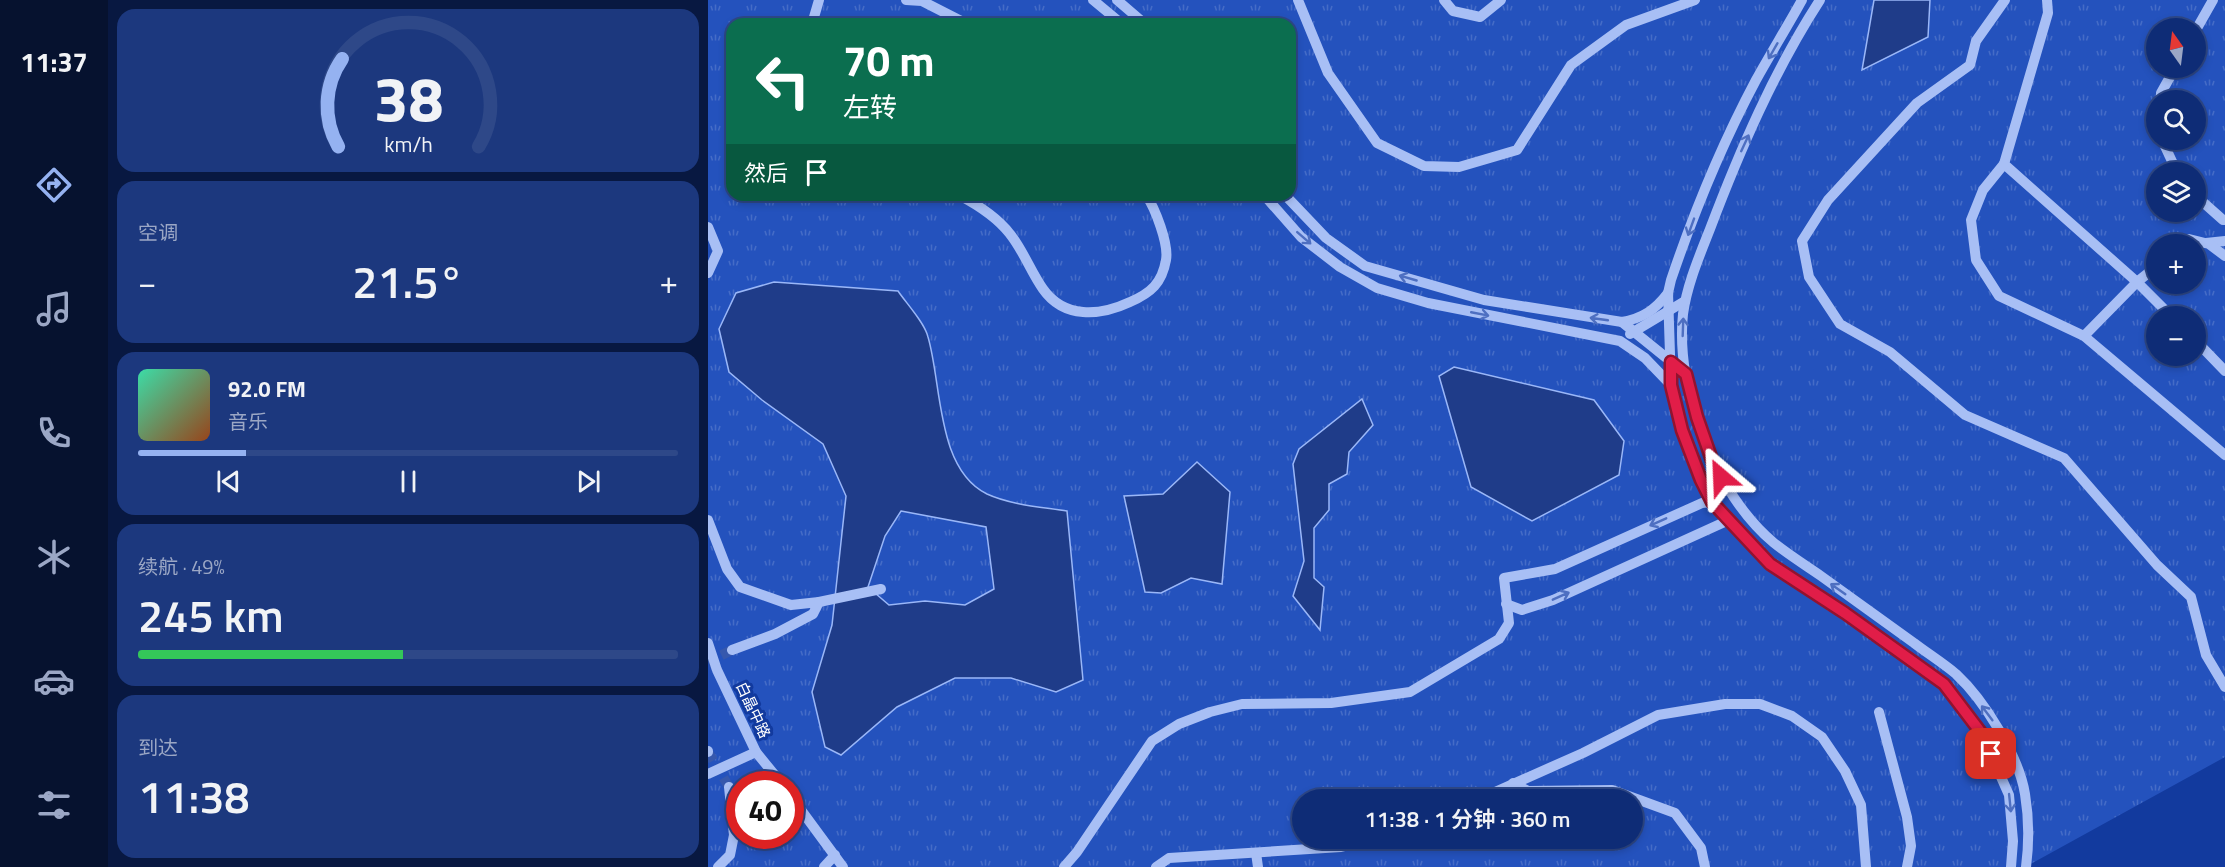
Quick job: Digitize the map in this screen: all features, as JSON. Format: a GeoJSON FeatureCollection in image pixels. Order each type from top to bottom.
{"type":"FeatureCollection","features":[{"type":"Feature","properties":{"kind":"street"},"geometry":{"type":"LineString","coordinates":[[814,18],[819,0]]}},
{"type":"Feature","properties":{"kind":"street"},"geometry":{"type":"LineString","coordinates":[[906,0],[922,1],[955,18]]}},
{"type":"Feature","properties":{"kind":"street"},"geometry":{"type":"LineString","coordinates":[[1093,0],[1115,18]]}},
{"type":"Feature","properties":{"kind":"street"},"geometry":{"type":"LineString","coordinates":[[1117,0],[1138,18]]}},
{"type":"Feature","properties":{"kind":"street"},"geometry":{"type":"LineString","coordinates":[[1298,0],[1328,73],[1377,143],[1424,166],[1459,167],[1517,150],[1571,65],[1626,25],[1695,0]]}},
{"type":"Feature","properties":{"kind":"street"},"geometry":{"type":"LineString","coordinates":[[1444,0],[1454,11],[1480,16],[1501,0]]}},
{"type":"Feature","properties":{"kind":"street"},"geometry":{"type":"LineString","coordinates":[[1802,0],[1755,81],[1702,197],[1676,268],[1668,293],[1671,385],[1688,450],[1712,502],[1770,564],[1845,613],[1944,684],[1982,734],[2009,795],[2013,841],[2011,867]]}},
{"type":"Feature","properties":{"kind":"street"},"geometry":{"type":"LineString","coordinates":[[1820,0],[1791,49],[1743,148],[1715,215],[1685,301],[1682,342],[1686,374],[1697,417],[1713,463],[1738,505],[1773,542],[1956,674],[1992,717],[2016,765],[2025,793],[2028,849],[2026,867]]}},
{"type":"Feature","properties":{"kind":"street"},"geometry":{"type":"LineString","coordinates":[[2005,0],[1976,41],[1970,65],[1917,103],[1828,200],[1802,241],[1809,277],[1840,324],[1890,352],[1965,415],[2064,458],[2157,565],[2191,597],[2206,655],[2225,687]]}},
{"type":"Feature","properties":{"kind":"street"},"geometry":{"type":"LineString","coordinates":[[2047,0],[2048,13],[2004,164],[1983,190],[1971,220],[1976,260],[1999,296],[2084,336],[2225,455]]}},
{"type":"Feature","properties":{"kind":"street"},"geometry":{"type":"LineString","coordinates":[[2203,18],[2213,0]]}},
{"type":"Feature","properties":{"kind":"street"},"geometry":{"type":"LineString","coordinates":[[2004,164],[2161,306]]}},
{"type":"Feature","properties":{"kind":"street"},"geometry":{"type":"LineString","coordinates":[[970,201],[981,207],[1010,234],[1044,290],[1055,302],[1070,311],[1093,313],[1121,306],[1141,297],[1163,275],[1168,252],[1150,201]]}},
{"type":"Feature","properties":{"kind":"street"},"geometry":{"type":"LineString","coordinates":[[1269,201],[1301,237],[1340,267],[1377,288],[1428,303],[1620,341],[1645,357],[1671,385]]}},
{"type":"Feature","properties":{"kind":"street"},"geometry":{"type":"LineString","coordinates":[[1291,201],[1326,238],[1365,266],[1484,300],[1622,322],[1651,312],[1668,293]]}},
{"type":"Feature","properties":{"kind":"street"},"geometry":{"type":"LineString","coordinates":[[2206,205],[2225,220]]}},
{"type":"Feature","properties":{"kind":"street"},"geometry":{"type":"LineString","coordinates":[[708,227],[718,251],[708,273]]}},
{"type":"Feature","properties":{"kind":"street"},"geometry":{"type":"LineString","coordinates":[[2206,243],[2225,241]]}},
{"type":"Feature","properties":{"kind":"street"},"geometry":{"type":"LineString","coordinates":[[2206,243],[2225,256]]}},
{"type":"Feature","properties":{"kind":"street"},"geometry":{"type":"LineString","coordinates":[[2084,336],[2146,275]]}},
{"type":"Feature","properties":{"kind":"street"},"geometry":{"type":"LineString","coordinates":[[1620,341],[1685,301]]}},
{"type":"Feature","properties":{"kind":"street"},"geometry":{"type":"LineString","coordinates":[[1622,322],[1686,374]]}},
{"type":"Feature","properties":{"kind":"street"},"geometry":{"type":"LineString","coordinates":[[2206,351],[2225,371]]}},
{"type":"Feature","properties":{"kind":"street"},"geometry":{"type":"LineString","coordinates":[[1064,867],[1077,852],[1152,741],[1179,724],[1210,712],[1242,705],[1330,703],[1410,692],[1499,639],[1509,623],[1504,578],[1555,569],[1702,502],[1712,502]]}},
{"type":"Feature","properties":{"kind":"street"},"geometry":{"type":"LineString","coordinates":[[708,520],[727,569],[740,587],[791,605],[819,602],[881,589]]}},
{"type":"Feature","properties":{"kind":"street"},"geometry":{"type":"LineString","coordinates":[[1506,604],[1522,610],[1553,600],[1729,520]]}},
{"type":"Feature","properties":{"kind":"street"},"geometry":{"type":"LineString","coordinates":[[732,650],[775,634],[813,614],[819,602]]}},
{"type":"Feature","properties":{"kind":"street","name":"白晶中路"},"geometry":{"type":"LineString","coordinates":[[708,643],[717,670],[756,752],[771,771]]}},
{"type":"Feature","properties":{"kind":"street"},"geometry":{"type":"LineString","coordinates":[[1500,789],[1583,753],[1658,715],[1725,704],[1760,704],[1792,716],[1822,736],[1845,771],[1861,805],[1866,867]]}},
{"type":"Feature","properties":{"kind":"street"},"geometry":{"type":"LineString","coordinates":[[1879,712],[1907,816],[1911,846],[1907,867]]}},
{"type":"Feature","properties":{"kind":"street"},"geometry":{"type":"LineString","coordinates":[[708,774],[756,752]]}},
{"type":"Feature","properties":{"kind":"street"},"geometry":{"type":"LineString","coordinates":[[1513,783],[1528,791],[1612,790],[1674,813],[1701,848],[1705,867]]}},
{"type":"Feature","properties":{"kind":"street"},"geometry":{"type":"LineString","coordinates":[[804,814],[843,867]]}},
{"type":"Feature","properties":{"kind":"street"},"geometry":{"type":"LineString","coordinates":[[718,867],[730,855],[731,849]]}},
{"type":"Feature","properties":{"kind":"street"},"geometry":{"type":"LineString","coordinates":[[1156,867],[1169,858],[1313,849]]}},
{"type":"Feature","properties":{"kind":"street"},"geometry":{"type":"LineString","coordinates":[[1256,853],[1258,867]]}},
{"type":"Feature","properties":{"kind":"street"},"geometry":{"type":"LineString","coordinates":[[824,867],[834,855]]}},
{"type":"Feature","properties":{"kind":"green space"},"geometry":{"type":"Polygon","coordinates":[[[708,0],[2225,0],[2225,757],[2025,867],[708,867],[708,0]]]}},
{"type":"Feature","properties":{"kind":"shaded area"},"geometry":{"type":"Polygon","coordinates":[[[1874,0],[1930,0],[1928,37],[1862,70],[1874,0]]]}},
{"type":"Feature","properties":{"kind":"shaded area"},"geometry":{"type":"Polygon","coordinates":[[[774,282],[898,291],[926,331],[950,446],[958,466],[970,482],[987,494],[1006,501],[1067,511],[1083,680],[1056,692],[1011,678],[955,678],[897,707],[841,755],[825,747],[812,692],[832,625],[846,496],[823,444],[762,400],[729,372],[719,329],[736,293],[774,282]],[[901,511],[885,536],[868,587],[889,605],[925,601],[965,605],[994,589],[986,527],[901,511]]]}},
{"type":"Feature","properties":{"kind":"shaded area"},"geometry":{"type":"Polygon","coordinates":[[[1454,367],[1594,400],[1624,441],[1619,475],[1532,521],[1471,487],[1439,376],[1454,367]]]}},
{"type":"Feature","properties":{"kind":"shaded area"},"geometry":{"type":"Polygon","coordinates":[[[1362,399],[1373,425],[1349,452],[1347,474],[1329,484],[1329,510],[1314,528],[1314,578],[1324,587],[1320,630],[1293,596],[1304,561],[1293,464],[1299,449],[1362,399]]]}},
{"type":"Feature","properties":{"kind":"shaded area"},"geometry":{"type":"Polygon","coordinates":[[[1197,462],[1230,492],[1222,584],[1191,578],[1161,593],[1145,592],[1124,496],[1163,494],[1197,462]]]}},
{"type":"Feature","properties":{"kind":"tunnel"},"geometry":{"type":"LineString","coordinates":[[708,662],[732,650]]}},
{"type":"Feature","properties":{"kind":"tunnel"},"geometry":{"type":"LineString","coordinates":[[708,752],[726,782]]}},
{"type":"Feature","properties":{"kind":"route"},"geometry":{"type":"LineString","coordinates":[[1721,477],[1713,463],[1697,417],[1686,374],[1671,362],[1671,385],[1682,430],[1688,450],[1712,502],[1770,564],[1845,613],[1944,684],[1982,734],[1991,754]]}}]}
